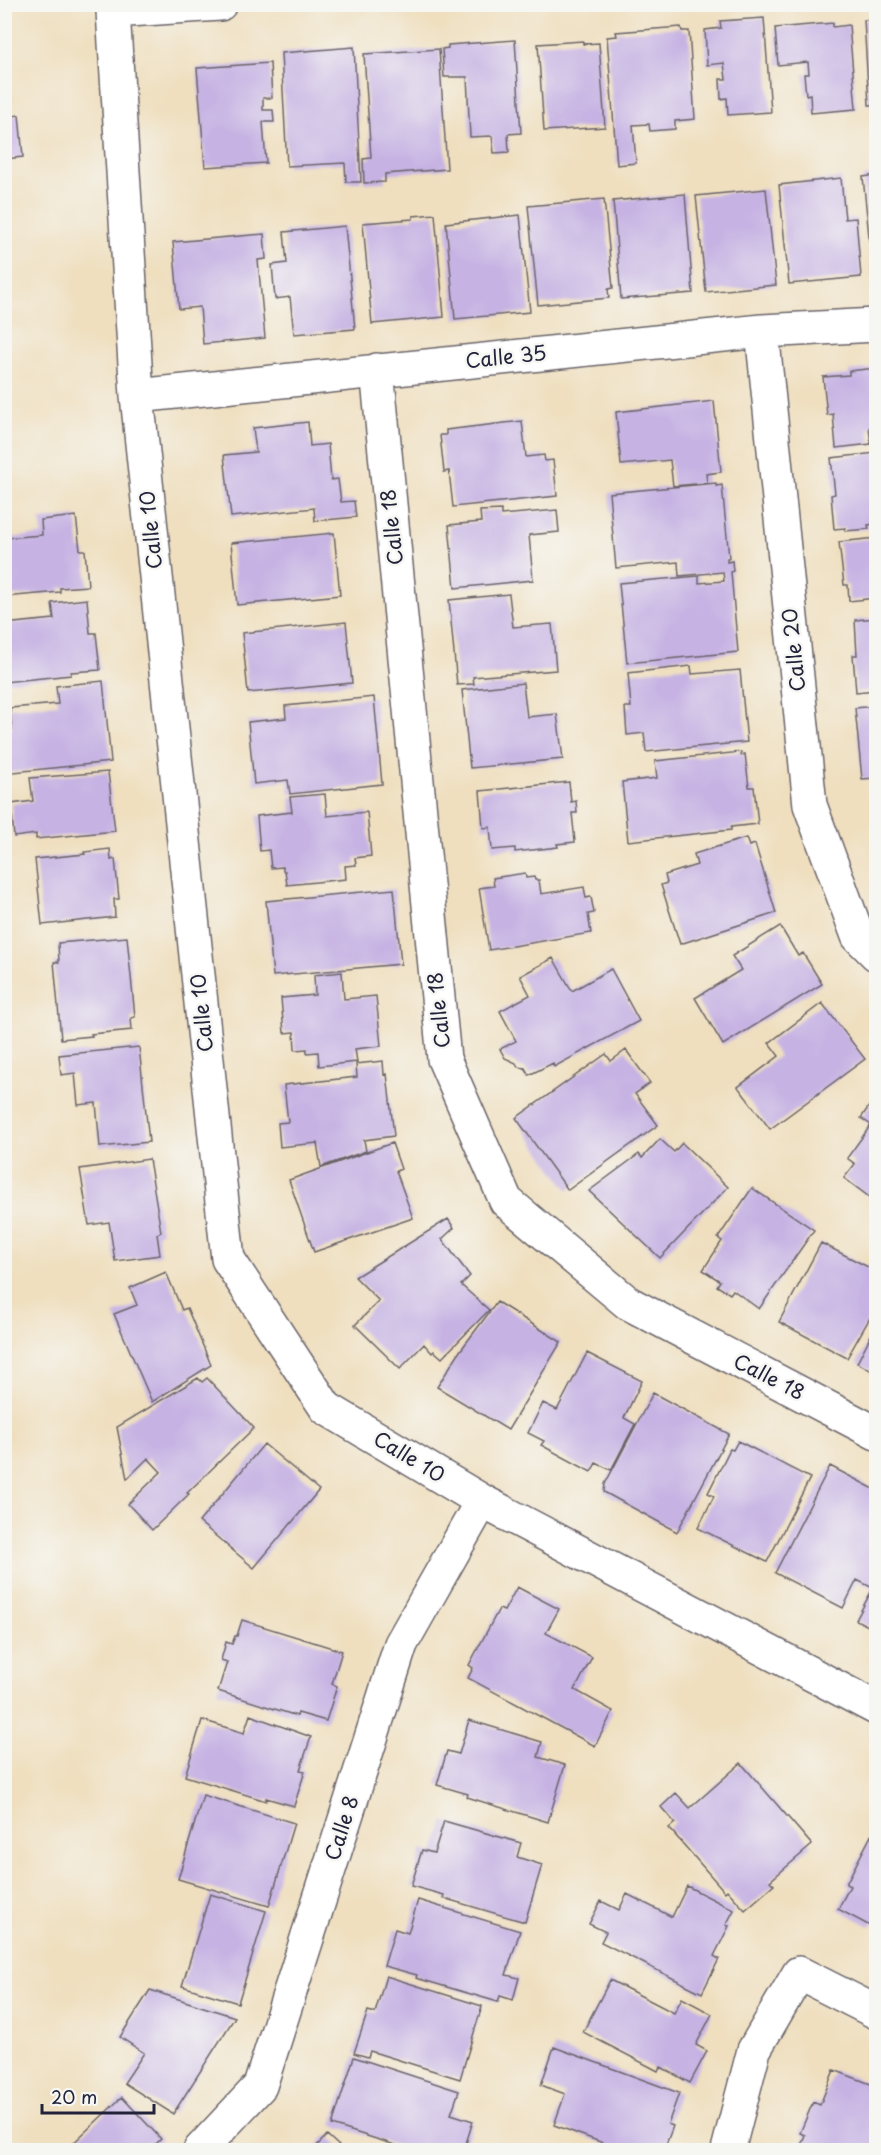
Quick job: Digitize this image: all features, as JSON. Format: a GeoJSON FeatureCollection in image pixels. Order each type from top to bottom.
{"type":"FeatureCollection","features":[{"type":"Feature","properties":{"kind":"street","name":"Calle 10"},"geometry":{"type":"LineString","coordinates":[[220,4],[113,11],[137,396],[228,1259],[326,1408],[482,1501],[876,1707]]}},
{"type":"Feature","properties":{"kind":"street","name":"Calle 35"},"geometry":{"type":"LineString","coordinates":[[137,396],[762,331],[876,325]]}},
{"type":"Feature","properties":{"kind":"street","name":"Calle 20"},"geometry":{"type":"LineString","coordinates":[[762,331],[810,805],[858,936],[876,954]]}},
{"type":"Feature","properties":{"kind":"street","name":"Calle 18"},"geometry":{"type":"LineString","coordinates":[[377,370],[444,1059],[506,1201],[628,1303],[876,1433]]}},
{"type":"Feature","properties":{"kind":"street","name":"Calle 8"},"geometry":{"type":"LineString","coordinates":[[200,2151],[260,2086],[401,1644],[482,1501]]}},
{"type":"Feature","properties":{"kind":"street"},"geometry":{"type":"LineString","coordinates":[[728,2151],[754,2050],[800,1973],[876,2012]]}},
{"type":"Feature","properties":{"kind":"building"},"geometry":{"type":"Polygon","coordinates":[[[764,18],[771,112],[728,115],[727,98],[721,99],[720,79],[726,79],[724,63],[707,65],[705,30],[721,28],[720,21],[764,18]]]}},
{"type":"Feature","properties":{"kind":"building"},"geometry":{"type":"Polygon","coordinates":[[[876,19],[876,105],[869,105],[864,20],[876,19]]]}},
{"type":"Feature","properties":{"kind":"building"},"geometry":{"type":"Polygon","coordinates":[[[833,23],[833,27],[849,25],[856,109],[811,113],[810,94],[806,95],[804,74],[809,74],[808,62],[778,65],[775,28],[833,23]]]}},
{"type":"Feature","properties":{"kind":"building"},"geometry":{"type":"Polygon","coordinates":[[[681,27],[682,31],[689,31],[695,119],[675,121],[675,129],[650,131],[649,124],[633,125],[636,163],[617,165],[607,37],[617,36],[616,32],[681,27]]]}},
{"type":"Feature","properties":{"kind":"building"},"geometry":{"type":"Polygon","coordinates":[[[515,40],[521,133],[508,134],[509,152],[494,153],[492,136],[470,137],[467,77],[444,77],[442,49],[448,48],[448,45],[515,40]]]}},
{"type":"Feature","properties":{"kind":"building"},"geometry":{"type":"Polygon","coordinates":[[[583,41],[583,44],[599,43],[605,127],[544,131],[538,44],[583,41]]]}},
{"type":"Feature","properties":{"kind":"building"},"geometry":{"type":"Polygon","coordinates":[[[354,47],[361,182],[346,182],[345,163],[287,166],[281,53],[354,47]]]}},
{"type":"Feature","properties":{"kind":"building"},"geometry":{"type":"Polygon","coordinates":[[[439,49],[447,169],[385,174],[385,182],[364,183],[363,159],[371,158],[364,54],[439,49]]]}},
{"type":"Feature","properties":{"kind":"building"},"geometry":{"type":"Polygon","coordinates":[[[270,63],[272,98],[263,98],[263,110],[273,110],[274,122],[263,122],[266,163],[205,167],[197,68],[270,63]]]}},
{"type":"Feature","properties":{"kind":"building"},"geometry":{"type":"Polygon","coordinates":[[[19,115],[23,157],[5,159],[5,117],[19,115]]]}},
{"type":"Feature","properties":{"kind":"building"},"geometry":{"type":"Polygon","coordinates":[[[4,159],[6,159],[11,212],[4,212],[4,159]]]}},
{"type":"Feature","properties":{"kind":"building"},"geometry":{"type":"Polygon","coordinates":[[[876,175],[876,275],[873,276],[863,177],[876,175]]]}},
{"type":"Feature","properties":{"kind":"building"},"geometry":{"type":"Polygon","coordinates":[[[841,178],[845,219],[856,218],[861,277],[789,284],[779,185],[841,178]]]}},
{"type":"Feature","properties":{"kind":"building"},"geometry":{"type":"Polygon","coordinates":[[[766,189],[776,285],[706,292],[696,196],[766,189]]]}},
{"type":"Feature","properties":{"kind":"building"},"geometry":{"type":"Polygon","coordinates":[[[685,194],[693,293],[621,299],[613,201],[685,194]]]}},
{"type":"Feature","properties":{"kind":"building"},"geometry":{"type":"Polygon","coordinates":[[[604,199],[613,288],[608,289],[609,298],[538,305],[528,206],[604,199]]]}},
{"type":"Feature","properties":{"kind":"building"},"geometry":{"type":"Polygon","coordinates":[[[435,214],[444,317],[372,324],[363,223],[413,219],[413,216],[435,214]]]}},
{"type":"Feature","properties":{"kind":"building"},"geometry":{"type":"Polygon","coordinates":[[[520,215],[530,312],[455,319],[446,223],[520,215]]]}},
{"type":"Feature","properties":{"kind":"building"},"geometry":{"type":"Polygon","coordinates":[[[345,226],[355,329],[294,334],[290,297],[275,299],[272,265],[287,263],[284,232],[345,226]]]}},
{"type":"Feature","properties":{"kind":"building"},"geometry":{"type":"Polygon","coordinates":[[[264,234],[266,259],[258,260],[265,338],[203,344],[200,307],[179,309],[173,242],[264,234]]]}},
{"type":"Feature","properties":{"kind":"building"},"geometry":{"type":"Polygon","coordinates":[[[876,368],[876,428],[869,428],[871,444],[836,448],[833,414],[827,415],[823,377],[849,375],[849,371],[876,368]]]}},
{"type":"Feature","properties":{"kind":"building"},"geometry":{"type":"Polygon","coordinates":[[[714,401],[721,472],[706,474],[707,483],[673,486],[670,460],[621,465],[616,412],[714,401]]]}},
{"type":"Feature","properties":{"kind":"building"},"geometry":{"type":"Polygon","coordinates":[[[522,421],[526,457],[544,455],[545,461],[553,460],[557,496],[453,507],[449,471],[444,472],[440,435],[446,435],[446,430],[522,421]]]}},
{"type":"Feature","properties":{"kind":"building"},"geometry":{"type":"Polygon","coordinates":[[[308,422],[310,446],[328,444],[331,480],[338,479],[341,502],[354,501],[356,517],[315,521],[314,508],[231,517],[224,455],[256,452],[253,428],[308,422]]]}},
{"type":"Feature","properties":{"kind":"building"},"geometry":{"type":"Polygon","coordinates":[[[876,453],[876,524],[868,525],[869,529],[845,531],[845,528],[834,529],[831,495],[835,494],[831,458],[876,453]]]}},
{"type":"Feature","properties":{"kind":"building"},"geometry":{"type":"Polygon","coordinates":[[[716,483],[716,486],[722,485],[729,558],[727,562],[732,561],[738,652],[627,663],[619,583],[699,576],[699,583],[724,581],[723,572],[679,576],[678,562],[616,568],[609,493],[716,483]]]}},
{"type":"Feature","properties":{"kind":"building"},"geometry":{"type":"Polygon","coordinates":[[[501,510],[501,515],[557,510],[559,532],[529,535],[533,580],[455,588],[449,525],[481,522],[480,511],[501,510]]]}},
{"type":"Feature","properties":{"kind":"building"},"geometry":{"type":"Polygon","coordinates":[[[76,516],[80,550],[85,550],[88,586],[60,588],[60,592],[4,597],[4,538],[42,535],[41,520],[76,516]]]}},
{"type":"Feature","properties":{"kind":"building"},"geometry":{"type":"Polygon","coordinates":[[[334,533],[340,595],[237,605],[231,543],[334,533]]]}},
{"type":"Feature","properties":{"kind":"building"},"geometry":{"type":"Polygon","coordinates":[[[876,538],[876,598],[849,601],[848,585],[844,585],[839,542],[876,538]]]}},
{"type":"Feature","properties":{"kind":"building"},"geometry":{"type":"Polygon","coordinates":[[[509,594],[513,627],[552,624],[556,670],[473,677],[474,684],[457,685],[449,600],[509,594]]]}},
{"type":"Feature","properties":{"kind":"building"},"geometry":{"type":"Polygon","coordinates":[[[87,599],[90,633],[96,633],[100,670],[4,682],[4,624],[54,619],[52,603],[87,599]]]}},
{"type":"Feature","properties":{"kind":"building"},"geometry":{"type":"Polygon","coordinates":[[[876,618],[876,690],[856,692],[853,655],[857,655],[855,620],[876,618]]]}},
{"type":"Feature","properties":{"kind":"building"},"geometry":{"type":"Polygon","coordinates":[[[346,622],[352,683],[248,693],[242,633],[346,622]]]}},
{"type":"Feature","properties":{"kind":"building"},"geometry":{"type":"Polygon","coordinates":[[[691,666],[692,674],[740,670],[747,742],[646,752],[644,733],[627,735],[625,707],[631,707],[628,673],[691,666]]]}},
{"type":"Feature","properties":{"kind":"building"},"geometry":{"type":"Polygon","coordinates":[[[103,681],[111,762],[4,773],[4,730],[12,729],[10,708],[58,704],[56,686],[103,681]]]}},
{"type":"Feature","properties":{"kind":"building"},"geometry":{"type":"Polygon","coordinates":[[[523,683],[527,717],[557,714],[563,759],[470,768],[462,690],[523,683]]]}},
{"type":"Feature","properties":{"kind":"building"},"geometry":{"type":"Polygon","coordinates":[[[374,697],[382,784],[290,794],[288,780],[254,784],[248,722],[286,718],[285,706],[374,697]]]}},
{"type":"Feature","properties":{"kind":"building"},"geometry":{"type":"Polygon","coordinates":[[[876,706],[876,778],[862,779],[855,708],[876,706]]]}},
{"type":"Feature","properties":{"kind":"building"},"geometry":{"type":"Polygon","coordinates":[[[741,752],[741,755],[745,754],[749,787],[754,787],[758,824],[731,827],[731,830],[628,841],[622,782],[657,778],[655,761],[741,752]]]}},
{"type":"Feature","properties":{"kind":"building"},"geometry":{"type":"Polygon","coordinates":[[[108,772],[115,831],[36,839],[36,834],[14,837],[11,804],[33,801],[30,778],[108,772]]]}},
{"type":"Feature","properties":{"kind":"building"},"geometry":{"type":"Polygon","coordinates":[[[569,782],[571,802],[576,801],[577,813],[572,813],[575,842],[557,844],[558,847],[515,852],[515,848],[492,850],[490,827],[483,828],[480,791],[569,782]]]}},
{"type":"Feature","properties":{"kind":"building"},"geometry":{"type":"Polygon","coordinates":[[[325,794],[327,816],[367,812],[371,856],[355,858],[356,865],[345,866],[346,879],[287,885],[283,867],[271,868],[269,850],[260,851],[257,816],[292,812],[290,797],[325,794]]]}},
{"type":"Feature","properties":{"kind":"building"},"geometry":{"type":"Polygon","coordinates":[[[746,838],[749,846],[755,844],[776,913],[680,944],[661,885],[667,883],[665,875],[697,865],[694,854],[746,838]]]}},
{"type":"Feature","properties":{"kind":"building"},"geometry":{"type":"Polygon","coordinates":[[[110,849],[111,860],[115,859],[119,899],[114,899],[115,917],[42,925],[35,859],[110,849]]]}},
{"type":"Feature","properties":{"kind":"building"},"geometry":{"type":"Polygon","coordinates":[[[525,873],[526,878],[534,877],[535,880],[539,880],[541,894],[584,887],[586,898],[591,897],[594,913],[588,914],[591,933],[489,950],[479,888],[494,886],[493,878],[525,873]]]}},
{"type":"Feature","properties":{"kind":"building"},"geometry":{"type":"Polygon","coordinates":[[[394,889],[401,964],[273,976],[266,901],[394,889]]]}},
{"type":"Feature","properties":{"kind":"building"},"geometry":{"type":"Polygon","coordinates":[[[780,926],[798,956],[803,953],[822,984],[723,1045],[695,998],[741,970],[732,956],[780,926]]]}},
{"type":"Feature","properties":{"kind":"building"},"geometry":{"type":"Polygon","coordinates":[[[127,937],[135,1017],[131,1018],[132,1030],[61,1039],[54,962],[59,962],[58,943],[127,937]]]}},
{"type":"Feature","properties":{"kind":"building"},"geometry":{"type":"Polygon","coordinates":[[[553,958],[572,991],[611,969],[639,1021],[554,1067],[553,1063],[529,1075],[525,1068],[518,1067],[516,1063],[505,1058],[500,1049],[516,1041],[500,1011],[530,995],[520,976],[553,958]]]}},
{"type":"Feature","properties":{"kind":"building"},"geometry":{"type":"Polygon","coordinates":[[[342,972],[344,999],[376,996],[381,1046],[355,1049],[357,1062],[319,1066],[318,1052],[307,1053],[307,1049],[295,1050],[294,1032],[284,1033],[281,998],[315,995],[314,975],[342,972]]]}},
{"type":"Feature","properties":{"kind":"building"},"geometry":{"type":"Polygon","coordinates":[[[822,1003],[865,1059],[770,1129],[738,1087],[779,1056],[769,1043],[822,1003]]]}},
{"type":"Feature","properties":{"kind":"building"},"geometry":{"type":"Polygon","coordinates":[[[139,1047],[149,1142],[100,1147],[96,1103],[78,1105],[75,1073],[61,1075],[59,1055],[139,1047]]]}},
{"type":"Feature","properties":{"kind":"building"},"geometry":{"type":"Polygon","coordinates":[[[626,1050],[650,1083],[635,1094],[658,1125],[568,1190],[516,1118],[606,1054],[611,1061],[626,1050]]]}},
{"type":"Feature","properties":{"kind":"building"},"geometry":{"type":"Polygon","coordinates":[[[383,1061],[384,1075],[387,1074],[394,1136],[364,1140],[366,1151],[321,1167],[317,1143],[280,1147],[278,1123],[288,1122],[284,1085],[357,1077],[356,1064],[383,1061]]]}},
{"type":"Feature","properties":{"kind":"building"},"geometry":{"type":"Polygon","coordinates":[[[876,1096],[876,1202],[844,1178],[855,1164],[847,1158],[871,1125],[861,1118],[876,1096]]]}},
{"type":"Feature","properties":{"kind":"building"},"geometry":{"type":"Polygon","coordinates":[[[660,1139],[674,1152],[682,1143],[728,1187],[660,1258],[589,1191],[639,1154],[642,1158],[660,1139]]]}},
{"type":"Feature","properties":{"kind":"building"},"geometry":{"type":"Polygon","coordinates":[[[392,1143],[401,1169],[396,1171],[413,1218],[314,1252],[289,1180],[392,1143]]]}},
{"type":"Feature","properties":{"kind":"building"},"geometry":{"type":"Polygon","coordinates":[[[149,1159],[161,1232],[157,1234],[160,1255],[115,1261],[109,1222],[89,1225],[80,1169],[149,1159]]]}},
{"type":"Feature","properties":{"kind":"building"},"geometry":{"type":"Polygon","coordinates":[[[752,1188],[814,1230],[759,1309],[733,1290],[730,1294],[717,1286],[720,1281],[703,1270],[722,1241],[718,1238],[752,1188]]]}},
{"type":"Feature","properties":{"kind":"building"},"geometry":{"type":"Polygon","coordinates":[[[448,1219],[454,1228],[442,1239],[470,1276],[461,1285],[489,1310],[442,1358],[434,1351],[432,1353],[424,1344],[400,1369],[355,1325],[379,1301],[355,1277],[448,1219]]]}},
{"type":"Feature","properties":{"kind":"building"},"geometry":{"type":"Polygon","coordinates":[[[821,1243],[876,1271],[876,1307],[847,1358],[779,1322],[821,1243]]]}},
{"type":"Feature","properties":{"kind":"building"},"geometry":{"type":"Polygon","coordinates":[[[166,1272],[182,1310],[187,1308],[211,1365],[152,1402],[114,1314],[137,1305],[130,1288],[166,1272]]]}},
{"type":"Feature","properties":{"kind":"building"},"geometry":{"type":"Polygon","coordinates":[[[497,1302],[561,1342],[508,1430],[437,1387],[460,1351],[497,1302]]]}},
{"type":"Feature","properties":{"kind":"building"},"geometry":{"type":"Polygon","coordinates":[[[876,1325],[876,1373],[857,1363],[876,1325]]]}},
{"type":"Feature","properties":{"kind":"building"},"geometry":{"type":"Polygon","coordinates":[[[587,1353],[642,1381],[624,1418],[635,1424],[611,1470],[596,1463],[591,1472],[541,1445],[544,1441],[528,1433],[543,1403],[557,1410],[587,1353]]]}},
{"type":"Feature","properties":{"kind":"building"},"geometry":{"type":"Polygon","coordinates":[[[198,1378],[202,1382],[207,1378],[254,1428],[152,1530],[128,1504],[161,1472],[148,1458],[127,1479],[117,1427],[198,1378]]]}},
{"type":"Feature","properties":{"kind":"building"},"geometry":{"type":"Polygon","coordinates":[[[653,1393],[729,1434],[677,1532],[604,1492],[605,1484],[653,1393]]]}},
{"type":"Feature","properties":{"kind":"building"},"geometry":{"type":"Polygon","coordinates":[[[738,1441],[810,1478],[767,1562],[698,1528],[714,1496],[708,1493],[730,1449],[733,1450],[738,1441]]]}},
{"type":"Feature","properties":{"kind":"building"},"geometry":{"type":"Polygon","coordinates":[[[264,1444],[319,1490],[254,1568],[199,1522],[264,1444]]]}},
{"type":"Feature","properties":{"kind":"building"},"geometry":{"type":"Polygon","coordinates":[[[830,1466],[876,1490],[876,1630],[856,1620],[873,1588],[857,1580],[843,1608],[775,1573],[830,1466]]]}},
{"type":"Feature","properties":{"kind":"building"},"geometry":{"type":"Polygon","coordinates":[[[517,1587],[559,1609],[546,1633],[592,1657],[575,1690],[613,1711],[595,1746],[468,1678],[473,1668],[469,1665],[499,1609],[504,1611],[517,1587]]]}},
{"type":"Feature","properties":{"kind":"building"},"geometry":{"type":"Polygon","coordinates":[[[242,1620],[342,1651],[332,1684],[337,1686],[326,1721],[298,1713],[297,1716],[218,1691],[227,1662],[221,1660],[226,1642],[232,1644],[242,1620]]]}},
{"type":"Feature","properties":{"kind":"building"},"geometry":{"type":"Polygon","coordinates":[[[250,1715],[311,1737],[300,1770],[305,1771],[294,1806],[266,1798],[266,1801],[185,1776],[202,1720],[244,1733],[250,1715]]]}},
{"type":"Feature","properties":{"kind":"building"},"geometry":{"type":"Polygon","coordinates":[[[469,1720],[542,1742],[538,1757],[565,1765],[548,1822],[467,1797],[468,1794],[437,1785],[447,1751],[459,1754],[469,1720]]]}},
{"type":"Feature","properties":{"kind":"building"},"geometry":{"type":"Polygon","coordinates":[[[741,1763],[812,1845],[770,1881],[774,1885],[745,1910],[727,1890],[725,1892],[669,1828],[675,1823],[661,1807],[676,1793],[690,1808],[741,1763]]]}},
{"type":"Feature","properties":{"kind":"building"},"geometry":{"type":"Polygon","coordinates":[[[203,1795],[294,1823],[269,1906],[178,1879],[203,1795]]]}},
{"type":"Feature","properties":{"kind":"building"},"geometry":{"type":"Polygon","coordinates":[[[444,1821],[521,1843],[517,1857],[542,1865],[525,1922],[443,1898],[444,1895],[411,1886],[422,1850],[434,1853],[444,1821]]]}},
{"type":"Feature","properties":{"kind":"building"},"geometry":{"type":"Polygon","coordinates":[[[876,1826],[876,1923],[873,1921],[870,1926],[838,1909],[850,1886],[846,1884],[876,1826]]]}},
{"type":"Feature","properties":{"kind":"building"},"geometry":{"type":"Polygon","coordinates":[[[687,1886],[734,1910],[714,1956],[719,1959],[702,1993],[601,1942],[606,1932],[589,1924],[601,1901],[619,1910],[627,1894],[672,1917],[687,1886]]]}},
{"type":"Feature","properties":{"kind":"building"},"geometry":{"type":"Polygon","coordinates":[[[210,1894],[266,1911],[238,2003],[182,1986],[210,1894]]]}},
{"type":"Feature","properties":{"kind":"building"},"geometry":{"type":"Polygon","coordinates":[[[418,1900],[520,1931],[506,1975],[519,1978],[513,2000],[500,1996],[498,2002],[416,1978],[417,1975],[384,1966],[395,1929],[408,1933],[418,1900]]]}},
{"type":"Feature","properties":{"kind":"building"},"geometry":{"type":"Polygon","coordinates":[[[386,1976],[482,2006],[460,2079],[370,2051],[368,2057],[354,2053],[368,2011],[375,2013],[386,1976]]]}},
{"type":"Feature","properties":{"kind":"building"},"geometry":{"type":"Polygon","coordinates":[[[610,1980],[674,2013],[682,1998],[712,2014],[696,2045],[707,2051],[690,2083],[661,2067],[658,2071],[583,2032],[610,1980]]]}},
{"type":"Feature","properties":{"kind":"building"},"geometry":{"type":"Polygon","coordinates":[[[150,1990],[235,2017],[173,2114],[124,2083],[144,2053],[120,2037],[150,1990]]]}},
{"type":"Feature","properties":{"kind":"building"},"geometry":{"type":"Polygon","coordinates":[[[554,2047],[679,2093],[668,2124],[673,2126],[664,2150],[622,2150],[554,2125],[565,2094],[541,2085],[554,2047]]]}},
{"type":"Feature","properties":{"kind":"building"},"geometry":{"type":"Polygon","coordinates":[[[354,2057],[459,2091],[451,2114],[473,2121],[464,2150],[411,2150],[332,2125],[354,2057]]]}},
{"type":"Feature","properties":{"kind":"building"},"geometry":{"type":"Polygon","coordinates":[[[834,2070],[876,2086],[876,2150],[799,2150],[805,2135],[800,2133],[813,2102],[820,2105],[834,2070]]]}},
{"type":"Feature","properties":{"kind":"building"},"geometry":{"type":"Polygon","coordinates":[[[122,2097],[161,2139],[150,2150],[66,2150],[122,2097]]]}},
{"type":"Feature","properties":{"kind":"building"},"geometry":{"type":"Polygon","coordinates":[[[327,2135],[339,2146],[335,2150],[313,2150],[327,2135]]]}}]}
